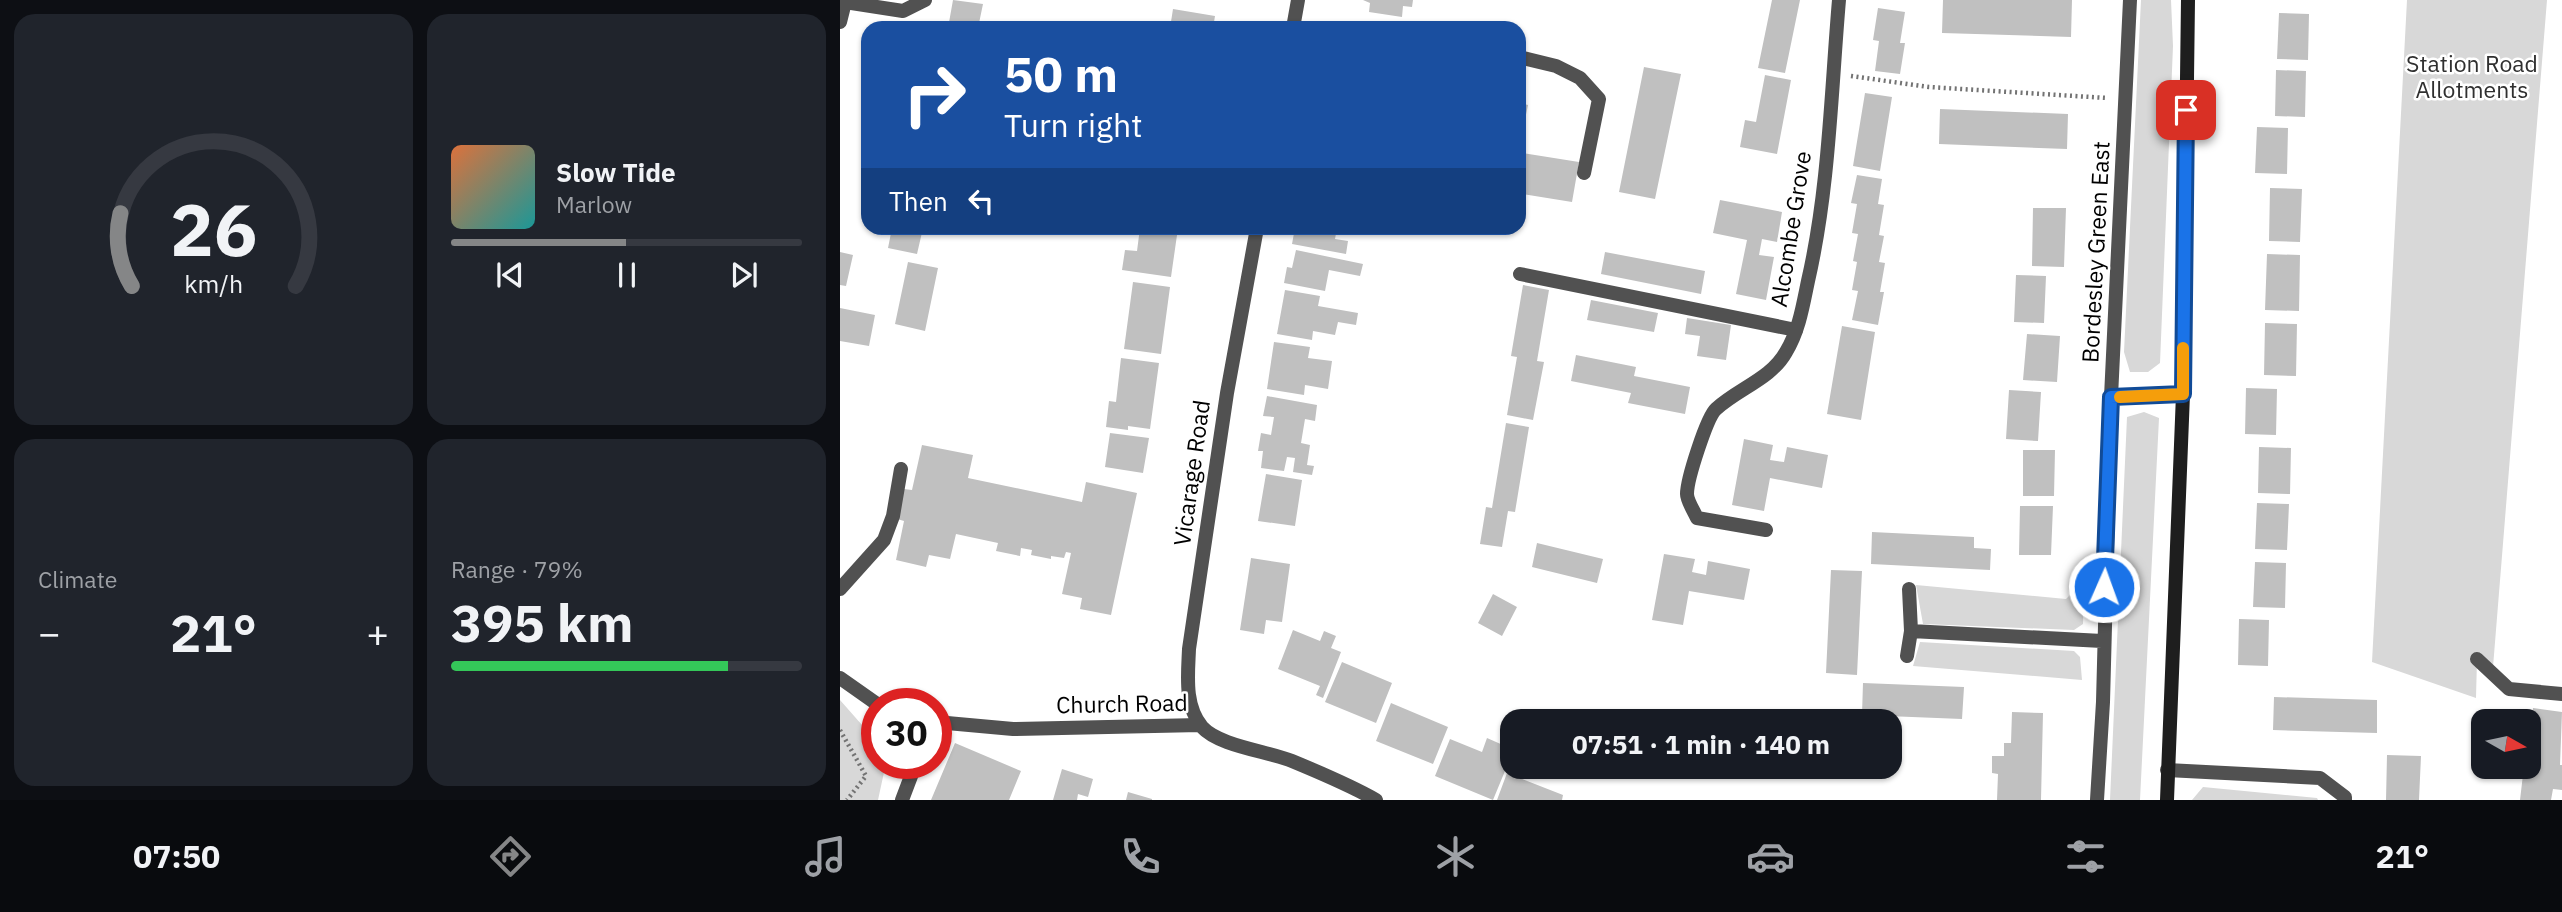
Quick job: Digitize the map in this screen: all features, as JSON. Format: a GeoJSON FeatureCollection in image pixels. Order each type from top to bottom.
{"type":"FeatureCollection","features":[{"type":"Feature","properties":{"kind":"street"},"geometry":{"type":"LineString","coordinates":[[840,22],[842,1],[903,11],[925,0]]}},
{"type":"Feature","properties":{"kind":"street"},"geometry":{"type":"LineString","coordinates":[[1294,21],[1298,0]]}},
{"type":"Feature","properties":{"kind":"street","name":"Alcombe Grove"},"geometry":{"type":"LineString","coordinates":[[1766,530],[1697,518],[1686,496],[1692,468],[1713,411],[1775,368],[1787,352],[1797,330],[1812,266],[1822,201],[1839,0]]}},
{"type":"Feature","properties":{"kind":"street","name":"Bordesley Green East"},"geometry":{"type":"LineString","coordinates":[[2097,800],[2111,397],[2130,0]]}},
{"type":"Feature","properties":{"kind":"street"},"geometry":{"type":"LineString","coordinates":[[2167,800],[2183,394],[2188,0]]}},
{"type":"Feature","properties":{"kind":"street"},"geometry":{"type":"LineString","coordinates":[[1526,59],[1556,66],[1580,78],[1599,99],[1584,173]]}},
{"type":"Feature","properties":{"kind":"street","name":"Vicarage Road"},"geometry":{"type":"LineString","coordinates":[[1200,725],[1191,705],[1187,686],[1189,649],[1227,393],[1256,235]]}},
{"type":"Feature","properties":{"kind":"street"},"geometry":{"type":"LineString","coordinates":[[1520,274],[1797,330]]}},
{"type":"Feature","properties":{"kind":"street"},"geometry":{"type":"LineString","coordinates":[[2111,397],[2183,394]]}},
{"type":"Feature","properties":{"kind":"street"},"geometry":{"type":"LineString","coordinates":[[840,589],[884,540],[893,516],[901,469]]}},
{"type":"Feature","properties":{"kind":"street"},"geometry":{"type":"LineString","coordinates":[[1907,656],[1911,631],[1909,589]]}},
{"type":"Feature","properties":{"kind":"street"},"geometry":{"type":"LineString","coordinates":[[1911,631],[2102,640]]}},
{"type":"Feature","properties":{"kind":"street"},"geometry":{"type":"LineString","coordinates":[[2477,659],[2509,689],[2562,694]]}},
{"type":"Feature","properties":{"kind":"street"},"geometry":{"type":"LineString","coordinates":[[840,678],[861,693]]}},
{"type":"Feature","properties":{"kind":"street","name":"Church Road"},"geometry":{"type":"LineString","coordinates":[[952,723],[1013,729],[1200,725],[1223,742],[1292,761],[1377,800]]}},
{"type":"Feature","properties":{"kind":"street"},"geometry":{"type":"LineString","coordinates":[[2167,770],[2320,778],[2345,797],[2345,800]]}},
{"type":"Feature","properties":{"kind":"street"},"geometry":{"type":"LineString","coordinates":[[902,800],[910,779]]}},
{"type":"Feature","properties":{"kind":"path"},"geometry":{"type":"LineString","coordinates":[[1833,75],[1862,76],[1929,87],[2126,99]]}},
{"type":"Feature","properties":{"kind":"path"},"geometry":{"type":"LineString","coordinates":[[840,730],[866,776],[847,800]]}},
{"type":"Feature","properties":{"kind":"green space"},"geometry":{"type":"Polygon","coordinates":[[[2141,0],[2171,0],[2173,46],[2160,363],[2148,372],[2130,372],[2124,352],[2141,0]]]}},
{"type":"Feature","properties":{"kind":"green space","name":"Station Road Allotments"},"geometry":{"type":"Polygon","coordinates":[[[2407,0],[2547,0],[2493,667],[2477,659],[2476,698],[2372,662],[2407,0]]]}},
{"type":"Feature","properties":{"kind":"green space"},"geometry":{"type":"Polygon","coordinates":[[[2144,412],[2159,418],[2140,800],[2110,800],[2127,417],[2144,412]]]}},
{"type":"Feature","properties":{"kind":"green space"},"geometry":{"type":"Polygon","coordinates":[[[2084,581],[2083,624],[2074,630],[1923,624],[1916,585],[2066,599],[2084,581]]]}},
{"type":"Feature","properties":{"kind":"green space"},"geometry":{"type":"Polygon","coordinates":[[[1920,642],[2074,651],[2080,657],[2082,680],[1913,666],[1920,642]]]}},
{"type":"Feature","properties":{"kind":"green space"},"geometry":{"type":"Polygon","coordinates":[[[840,700],[861,724],[861,779],[883,779],[878,800],[840,800],[840,700]]]}},
{"type":"Feature","properties":{"kind":"green space"},"geometry":{"type":"Polygon","coordinates":[[[2203,787],[2317,798],[2318,800],[2192,800],[2203,787]]]}},
{"type":"Feature","properties":{"kind":"building"},"geometry":{"type":"Polygon","coordinates":[[[953,0],[983,4],[979,21],[949,21],[953,0]]]}},
{"type":"Feature","properties":{"kind":"building"},"geometry":{"type":"Polygon","coordinates":[[[1363,0],[1413,0],[1412,7],[1403,6],[1402,17],[1369,12],[1370,3],[1363,0]]]}},
{"type":"Feature","properties":{"kind":"building"},"geometry":{"type":"Polygon","coordinates":[[[1772,0],[1800,0],[1785,73],[1758,68],[1772,0]]]}},
{"type":"Feature","properties":{"kind":"building"},"geometry":{"type":"Polygon","coordinates":[[[1943,0],[2072,0],[2071,37],[1942,33],[1943,0]]]}},
{"type":"Feature","properties":{"kind":"building"},"geometry":{"type":"Polygon","coordinates":[[[1878,8],[1905,12],[1900,43],[1905,43],[1900,74],[1875,71],[1879,41],[1873,40],[1878,8]]]}},
{"type":"Feature","properties":{"kind":"building"},"geometry":{"type":"Polygon","coordinates":[[[1173,9],[1215,16],[1214,21],[1171,21],[1173,9]]]}},
{"type":"Feature","properties":{"kind":"building"},"geometry":{"type":"Polygon","coordinates":[[[2279,13],[2309,14],[2308,60],[2277,59],[2279,13]]]}},
{"type":"Feature","properties":{"kind":"building"},"geometry":{"type":"Polygon","coordinates":[[[1644,67],[1681,74],[1655,199],[1619,192],[1644,67]]]}},
{"type":"Feature","properties":{"kind":"building"},"geometry":{"type":"Polygon","coordinates":[[[2276,70],[2306,71],[2305,117],[2275,116],[2276,70]]]}},
{"type":"Feature","properties":{"kind":"building"},"geometry":{"type":"Polygon","coordinates":[[[1765,75],[1791,80],[1777,154],[1740,147],[1745,120],[1756,122],[1765,75]]]}},
{"type":"Feature","properties":{"kind":"building"},"geometry":{"type":"Polygon","coordinates":[[[1865,93],[1892,97],[1880,171],[1853,166],[1865,93]]]}},
{"type":"Feature","properties":{"kind":"building"},"geometry":{"type":"Polygon","coordinates":[[[1940,109],[2068,114],[2067,149],[1939,144],[1940,109]]]}},
{"type":"Feature","properties":{"kind":"building"},"geometry":{"type":"Polygon","coordinates":[[[2257,127],[2288,128],[2287,174],[2255,173],[2257,127]]]}},
{"type":"Feature","properties":{"kind":"building"},"geometry":{"type":"Polygon","coordinates":[[[1526,153],[1579,162],[1572,202],[1526,194],[1526,153]]]}},
{"type":"Feature","properties":{"kind":"building"},"geometry":{"type":"Polygon","coordinates":[[[1857,175],[1882,179],[1878,204],[1884,205],[1879,235],[1884,236],[1879,262],[1885,263],[1880,292],[1884,292],[1878,325],[1852,320],[1858,291],[1852,290],[1858,234],[1852,233],[1857,204],[1851,203],[1857,175]]]}},
{"type":"Feature","properties":{"kind":"building"},"geometry":{"type":"Polygon","coordinates":[[[2270,188],[2302,189],[2300,242],[2269,241],[2270,188]]]}},
{"type":"Feature","properties":{"kind":"building"},"geometry":{"type":"Polygon","coordinates":[[[1720,200],[1782,212],[1777,242],[1762,239],[1759,255],[1774,257],[1766,300],[1736,294],[1747,240],[1713,233],[1720,200]]]}},
{"type":"Feature","properties":{"kind":"building"},"geometry":{"type":"Polygon","coordinates":[[[2033,208],[2066,208],[2064,267],[2032,266],[2033,208]]]}},
{"type":"Feature","properties":{"kind":"building"},"geometry":{"type":"Polygon","coordinates":[[[891,235],[921,235],[917,254],[888,248],[891,235]]]}},
{"type":"Feature","properties":{"kind":"building"},"geometry":{"type":"Polygon","coordinates":[[[1139,235],[1177,235],[1171,277],[1122,270],[1125,250],[1137,251],[1139,235]]]}},
{"type":"Feature","properties":{"kind":"building"},"geometry":{"type":"Polygon","coordinates":[[[1294,235],[1336,235],[1335,239],[1348,241],[1346,254],[1292,244],[1294,235]]]}},
{"type":"Feature","properties":{"kind":"building"},"geometry":{"type":"Polygon","coordinates":[[[1296,250],[1363,264],[1360,276],[1329,270],[1325,291],[1284,283],[1287,267],[1292,268],[1296,250]]]}},
{"type":"Feature","properties":{"kind":"building"},"geometry":{"type":"Polygon","coordinates":[[[840,252],[853,255],[846,286],[840,285],[840,252]]]}},
{"type":"Feature","properties":{"kind":"building"},"geometry":{"type":"Polygon","coordinates":[[[1605,252],[1705,271],[1701,294],[1601,274],[1605,252]]]}},
{"type":"Feature","properties":{"kind":"building"},"geometry":{"type":"Polygon","coordinates":[[[2267,254],[2300,255],[2299,311],[2265,310],[2267,254]]]}},
{"type":"Feature","properties":{"kind":"building"},"geometry":{"type":"Polygon","coordinates":[[[908,262],[938,268],[925,331],[895,324],[908,262]]]}},
{"type":"Feature","properties":{"kind":"building"},"geometry":{"type":"Polygon","coordinates":[[[2016,275],[2046,276],[2044,323],[2014,322],[2016,275]]]}},
{"type":"Feature","properties":{"kind":"building"},"geometry":{"type":"Polygon","coordinates":[[[1133,282],[1170,287],[1161,354],[1124,349],[1133,282]]]}},
{"type":"Feature","properties":{"kind":"building"},"geometry":{"type":"Polygon","coordinates":[[[1523,285],[1549,290],[1537,361],[1544,362],[1533,420],[1507,415],[1517,357],[1511,356],[1523,285]]]}},
{"type":"Feature","properties":{"kind":"building"},"geometry":{"type":"Polygon","coordinates":[[[1285,290],[1320,296],[1318,306],[1358,313],[1356,325],[1338,322],[1335,335],[1313,331],[1312,340],[1277,334],[1285,290]]]}},
{"type":"Feature","properties":{"kind":"building"},"geometry":{"type":"Polygon","coordinates":[[[1591,300],[1658,313],[1654,332],[1587,320],[1591,300]]]}},
{"type":"Feature","properties":{"kind":"building"},"geometry":{"type":"Polygon","coordinates":[[[840,308],[875,315],[869,346],[840,341],[840,308]]]}},
{"type":"Feature","properties":{"kind":"building"},"geometry":{"type":"Polygon","coordinates":[[[1687,318],[1731,325],[1726,360],[1697,356],[1700,336],[1685,334],[1687,318]]]}},
{"type":"Feature","properties":{"kind":"building"},"geometry":{"type":"Polygon","coordinates":[[[2265,323],[2297,324],[2296,376],[2264,375],[2265,323]]]}},
{"type":"Feature","properties":{"kind":"building"},"geometry":{"type":"Polygon","coordinates":[[[1842,326],[1875,332],[1861,420],[1827,414],[1842,326]]]}},
{"type":"Feature","properties":{"kind":"building"},"geometry":{"type":"Polygon","coordinates":[[[2027,334],[2060,336],[2057,382],[2023,380],[2027,334]]]}},
{"type":"Feature","properties":{"kind":"building"},"geometry":{"type":"Polygon","coordinates":[[[1274,342],[1310,347],[1308,358],[1332,361],[1328,389],[1305,385],[1304,395],[1267,389],[1274,342]]]}},
{"type":"Feature","properties":{"kind":"building"},"geometry":{"type":"Polygon","coordinates":[[[1576,355],[1636,367],[1634,376],[1690,387],[1685,414],[1628,403],[1631,393],[1571,381],[1576,355]]]}},
{"type":"Feature","properties":{"kind":"building"},"geometry":{"type":"Polygon","coordinates":[[[1121,358],[1159,363],[1150,429],[1106,427],[1109,401],[1116,402],[1121,358]]]}},
{"type":"Feature","properties":{"kind":"building"},"geometry":{"type":"Polygon","coordinates":[[[2246,388],[2277,389],[2276,435],[2245,434],[2246,388]]]}},
{"type":"Feature","properties":{"kind":"building"},"geometry":{"type":"Polygon","coordinates":[[[2009,390],[2041,392],[2038,441],[2006,439],[2009,390]]]}},
{"type":"Feature","properties":{"kind":"building"},"geometry":{"type":"Polygon","coordinates":[[[1267,396],[1317,405],[1315,421],[1305,419],[1301,443],[1310,445],[1307,465],[1314,466],[1312,475],[1293,472],[1295,458],[1287,457],[1284,471],[1261,468],[1263,451],[1258,451],[1261,433],[1271,435],[1274,417],[1263,416],[1267,396]]]}},
{"type":"Feature","properties":{"kind":"building"},"geometry":{"type":"Polygon","coordinates":[[[1506,423],[1529,427],[1515,512],[1508,511],[1502,547],[1480,544],[1486,507],[1492,508],[1506,423]]]}},
{"type":"Feature","properties":{"kind":"building"},"geometry":{"type":"Polygon","coordinates":[[[1110,433],[1149,438],[1143,473],[1105,467],[1110,433]]]}},
{"type":"Feature","properties":{"kind":"building"},"geometry":{"type":"Polygon","coordinates":[[[1744,439],[1773,445],[1770,460],[1784,462],[1787,447],[1828,455],[1822,488],[1770,478],[1764,511],[1732,505],[1744,439]]]}},
{"type":"Feature","properties":{"kind":"building"},"geometry":{"type":"Polygon","coordinates":[[[922,445],[973,455],[968,478],[1082,502],[1086,482],[1137,493],[1111,615],[1080,609],[1082,598],[1062,594],[1071,553],[1066,552],[1064,558],[1051,556],[1051,559],[1031,555],[1032,550],[1021,548],[1020,556],[996,551],[998,543],[956,534],[950,559],[929,555],[926,567],[896,560],[904,521],[897,519],[904,489],[912,490],[922,445]]]}},
{"type":"Feature","properties":{"kind":"building"},"geometry":{"type":"Polygon","coordinates":[[[2259,447],[2291,448],[2290,494],[2258,493],[2259,447]]]}},
{"type":"Feature","properties":{"kind":"building"},"geometry":{"type":"Polygon","coordinates":[[[2023,450],[2055,450],[2054,496],[2023,496],[2023,450]]]}},
{"type":"Feature","properties":{"kind":"building"},"geometry":{"type":"Polygon","coordinates":[[[1266,474],[1302,480],[1295,526],[1258,521],[1266,474]]]}},
{"type":"Feature","properties":{"kind":"building"},"geometry":{"type":"Polygon","coordinates":[[[2257,503],[2289,504],[2287,550],[2255,549],[2257,503]]]}},
{"type":"Feature","properties":{"kind":"building"},"geometry":{"type":"Polygon","coordinates":[[[2020,506],[2053,506],[2051,555],[2019,555],[2020,506]]]}},
{"type":"Feature","properties":{"kind":"building"},"geometry":{"type":"Polygon","coordinates":[[[1872,532],[1974,537],[1974,548],[1991,549],[1990,570],[1871,564],[1872,532]]]}},
{"type":"Feature","properties":{"kind":"building"},"geometry":{"type":"Polygon","coordinates":[[[1537,543],[1603,559],[1597,583],[1532,567],[1537,543]]]}},
{"type":"Feature","properties":{"kind":"building"},"geometry":{"type":"Polygon","coordinates":[[[1664,554],[1695,559],[1692,572],[1706,575],[1708,561],[1750,569],[1744,600],[1689,591],[1683,625],[1652,620],[1664,554]]]}},
{"type":"Feature","properties":{"kind":"building"},"geometry":{"type":"Polygon","coordinates":[[[1251,558],[1290,564],[1282,622],[1266,620],[1264,634],[1240,630],[1251,558]]]}},
{"type":"Feature","properties":{"kind":"building"},"geometry":{"type":"Polygon","coordinates":[[[2255,562],[2286,563],[2285,608],[2253,607],[2255,562]]]}},
{"type":"Feature","properties":{"kind":"building"},"geometry":{"type":"Polygon","coordinates":[[[1831,570],[1862,571],[1857,675],[1826,673],[1831,570]]]}},
{"type":"Feature","properties":{"kind":"building"},"geometry":{"type":"Polygon","coordinates":[[[1493,594],[1517,607],[1502,636],[1478,623],[1493,594]]]}},
{"type":"Feature","properties":{"kind":"building"},"geometry":{"type":"Polygon","coordinates":[[[2239,619],[2269,620],[2268,666],[2238,665],[2239,619]]]}},
{"type":"Feature","properties":{"kind":"building"},"geometry":{"type":"Polygon","coordinates":[[[1293,630],[1320,641],[1324,631],[1336,636],[1331,648],[1341,652],[1323,698],[1316,695],[1320,686],[1278,669],[1293,630]]]}},
{"type":"Feature","properties":{"kind":"building"},"geometry":{"type":"Polygon","coordinates":[[[1342,662],[1392,683],[1376,723],[1325,702],[1342,662]]]}},
{"type":"Feature","properties":{"kind":"building"},"geometry":{"type":"Polygon","coordinates":[[[1863,683],[1964,687],[1962,719],[1902,717],[1902,709],[1862,709],[1863,683]]]}},
{"type":"Feature","properties":{"kind":"building"},"geometry":{"type":"Polygon","coordinates":[[[2274,697],[2377,700],[2377,733],[2273,730],[2274,697]]]}},
{"type":"Feature","properties":{"kind":"building"},"geometry":{"type":"Polygon","coordinates":[[[1391,703],[1448,727],[1433,764],[1376,741],[1391,703]]]}},
{"type":"Feature","properties":{"kind":"building"},"geometry":{"type":"Polygon","coordinates":[[[2541,709],[2562,712],[2562,790],[2553,789],[2551,800],[2520,800],[2522,779],[2541,779],[2541,709]]]}},
{"type":"Feature","properties":{"kind":"building"},"geometry":{"type":"Polygon","coordinates":[[[2012,712],[2043,713],[2041,800],[1997,800],[1998,774],[1992,773],[1992,756],[2004,756],[2004,743],[2011,743],[2012,712]]]}},
{"type":"Feature","properties":{"kind":"building"},"geometry":{"type":"Polygon","coordinates":[[[1487,738],[1500,744],[1502,779],[1493,800],[1435,776],[1450,739],[1482,752],[1487,738]]]}},
{"type":"Feature","properties":{"kind":"building"},"geometry":{"type":"Polygon","coordinates":[[[955,743],[1021,771],[1009,800],[931,800],[940,779],[952,779],[952,750],[955,743]]]}},
{"type":"Feature","properties":{"kind":"building"},"geometry":{"type":"Polygon","coordinates":[[[2387,755],[2421,756],[2419,800],[2386,800],[2387,755]]]}},
{"type":"Feature","properties":{"kind":"building"},"geometry":{"type":"Polygon","coordinates":[[[1062,769],[1093,779],[1088,797],[1078,794],[1077,800],[1053,800],[1062,769]]]}},
{"type":"Feature","properties":{"kind":"building"},"geometry":{"type":"Polygon","coordinates":[[[1505,779],[1522,779],[1563,795],[1562,800],[1497,800],[1505,779]]]}},
{"type":"Feature","properties":{"kind":"building"},"geometry":{"type":"Polygon","coordinates":[[[1128,792],[1152,799],[1152,800],[1126,800],[1128,792]]]}},
{"type":"Feature","properties":{"kind":"slow traffic"},"geometry":{"type":"LineString","coordinates":[[2120,397],[2183,394],[2183,348]]}},
{"type":"Feature","properties":{"kind":"route"},"geometry":{"type":"LineString","coordinates":[[2104,587],[2111,397],[2183,394],[2186,110]]}}]}
